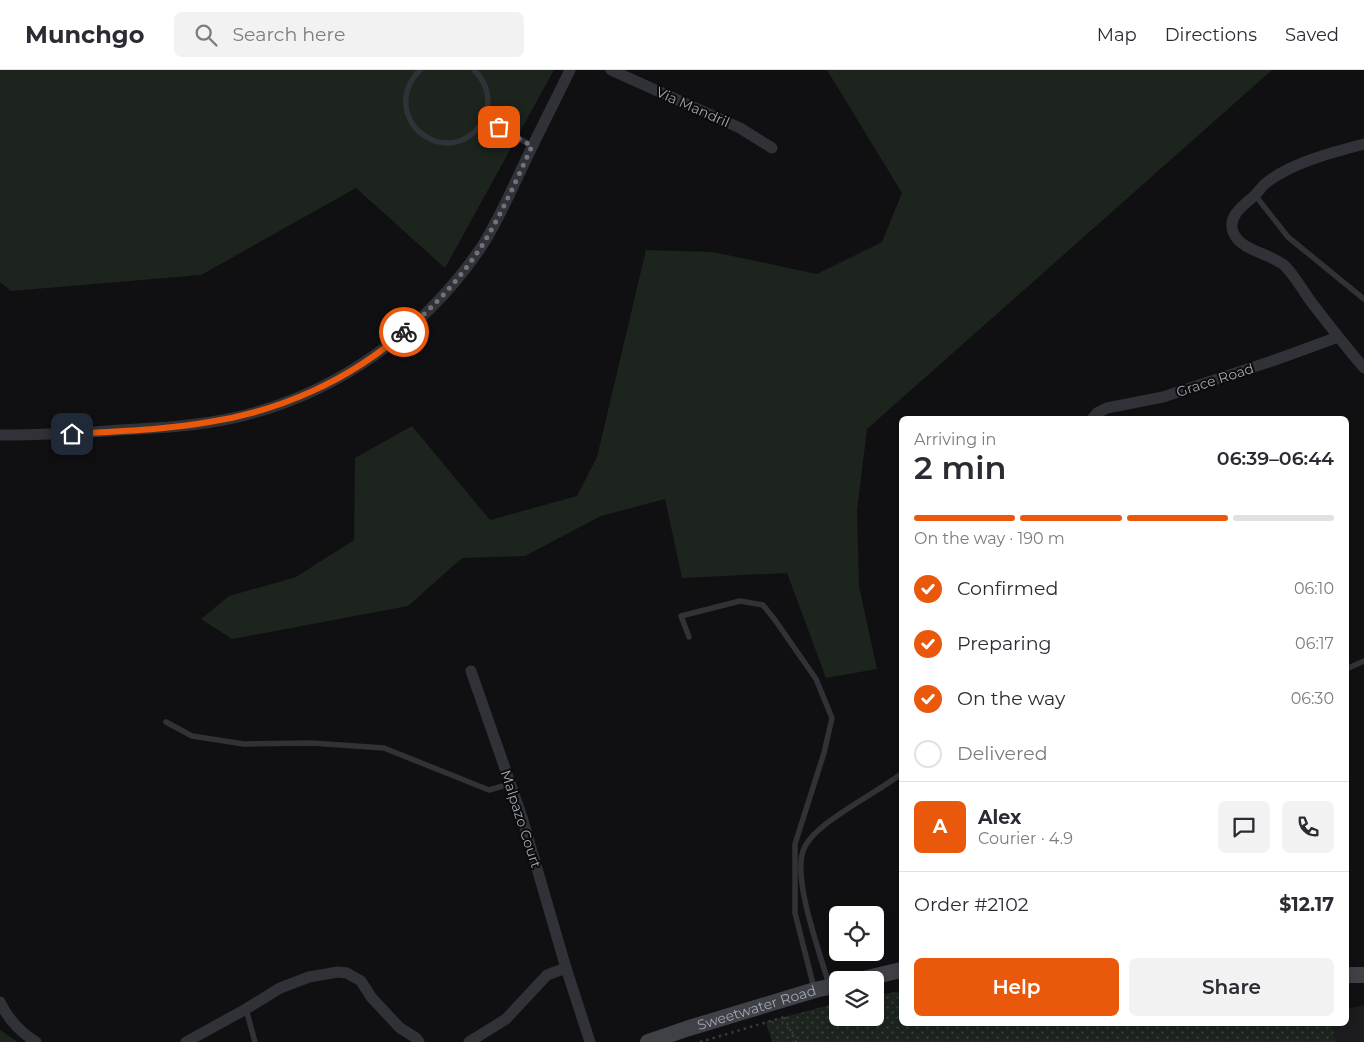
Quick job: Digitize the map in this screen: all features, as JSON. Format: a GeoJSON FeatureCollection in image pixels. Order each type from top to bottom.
{"type":"FeatureCollection","features":[{"type":"Feature","properties":{"kind":"main road"},"geometry":{"type":"LineString","coordinates":[[884,974],[899,970]]}},
{"type":"Feature","properties":{"kind":"main road"},"geometry":{"type":"LineString","coordinates":[[1349,975],[1364,975]]}},
{"type":"Feature","properties":{"kind":"main road","name":"Sweetwater Road"},"geometry":{"type":"LineString","coordinates":[[648,1042],[827,987]]}},
{"type":"Feature","properties":{"kind":"street"},"geometry":{"type":"LineString","coordinates":[[0,434],[54,435],[183,426],[209,422],[260,411],[310,392],[333,381],[378,353],[418,321],[454,283],[482,245],[498,218],[570,70]]}},
{"type":"Feature","properties":{"kind":"street","name":"Via Mandril"},"geometry":{"type":"LineString","coordinates":[[611,70],[740,128],[772,148]]}},
{"type":"Feature","properties":{"kind":"street"},"geometry":{"type":"LineString","coordinates":[[1364,144],[1338,151],[1291,169],[1265,184],[1238,210],[1233,221],[1234,235],[1241,243],[1284,265],[1338,337],[1364,368]]}},
{"type":"Feature","properties":{"kind":"street","name":"Grace Road"},"geometry":{"type":"LineString","coordinates":[[1094,416],[1107,408],[1164,397],[1338,337]]}},
{"type":"Feature","properties":{"kind":"street","name":"Malpazo Court"},"geometry":{"type":"LineString","coordinates":[[471,670],[522,817],[566,968],[590,1042]]}},
{"type":"Feature","properties":{"kind":"street"},"geometry":{"type":"LineString","coordinates":[[469,1042],[506,1020],[547,975],[566,968]]}},
{"type":"Feature","properties":{"kind":"street"},"geometry":{"type":"LineString","coordinates":[[186,1042],[280,988],[309,977],[338,972],[347,973],[360,981],[371,997],[400,1028],[419,1042]]}},
{"type":"Feature","properties":{"kind":"street"},"geometry":{"type":"LineString","coordinates":[[0,1002],[14,1025],[23,1034],[36,1042]]}},
{"type":"Feature","properties":{"kind":"lane"},"geometry":{"type":"LineString","coordinates":[[420,70],[410,83],[406,101],[410,119],[421,134],[438,142],[456,142],[473,134],[484,120],[488,111],[488,92],[480,76],[474,70]]}},
{"type":"Feature","properties":{"kind":"lane"},"geometry":{"type":"LineString","coordinates":[[484,120],[532,146]]}},
{"type":"Feature","properties":{"kind":"lane"},"geometry":{"type":"LineString","coordinates":[[1255,195],[1288,237],[1364,299]]}},
{"type":"Feature","properties":{"kind":"lane"},"geometry":{"type":"LineString","coordinates":[[689,637],[681,616],[740,601],[763,605],[816,679],[832,718],[824,753],[795,844],[795,913],[827,987]]}},
{"type":"Feature","properties":{"kind":"lane"},"geometry":{"type":"LineString","coordinates":[[1349,668],[1364,661]]}},
{"type":"Feature","properties":{"kind":"lane"},"geometry":{"type":"LineString","coordinates":[[166,722],[192,736],[236,743],[312,743],[384,748],[489,790],[510,784]]}},
{"type":"Feature","properties":{"kind":"lane"},"geometry":{"type":"LineString","coordinates":[[827,987],[800,877],[800,861],[804,849],[816,834],[836,816],[880,790],[899,776]]}},
{"type":"Feature","properties":{"kind":"lane"},"geometry":{"type":"LineString","coordinates":[[246,1009],[255,1042]]}},
{"type":"Feature","properties":{"kind":"path"},"geometry":{"type":"LineString","coordinates":[[700,1042],[784,1017],[796,1042]]}},
{"type":"Feature","properties":{"kind":"shaded area"},"geometry":{"type":"Polygon","coordinates":[[[0,70],[554,70],[445,268],[356,188],[201,275],[11,291],[0,282],[0,70]]]}},
{"type":"Feature","properties":{"kind":"shaded area"},"geometry":{"type":"Polygon","coordinates":[[[827,70],[1272,70],[867,429],[857,511],[859,586],[877,669],[826,678],[787,573],[682,578],[665,499],[601,516],[525,556],[462,558],[408,606],[232,639],[201,619],[229,596],[296,577],[354,540],[355,458],[412,426],[490,520],[577,496],[597,457],[646,250],[713,252],[817,274],[882,242],[902,193],[827,70]]]}},
{"type":"Feature","properties":{"kind":"shaded area"},"geometry":{"type":"Polygon","coordinates":[[[899,991],[899,1026],[1332,1026],[1337,1042],[772,1042],[766,1022],[829,1005],[829,1026],[884,1026],[884,994],[899,991]]]}},
{"type":"Feature","properties":{"kind":"shaded area"},"geometry":{"type":"Polygon","coordinates":[[[1364,1005],[1364,1042],[1337,1042],[1332,1026],[1349,1026],[1349,1008],[1364,1005]]]}},
{"type":"Feature","properties":{"kind":"shaded area"},"geometry":{"type":"Polygon","coordinates":[[[0,1030],[18,1042],[0,1042],[0,1030]]]}},
{"type":"Feature","properties":{"kind":"way so far"},"geometry":{"type":"LineString","coordinates":[[404,332],[418,321],[470,263],[498,218],[532,146],[499,127]]}},
{"type":"Feature","properties":{"kind":"route"},"geometry":{"type":"LineString","coordinates":[[72,434],[183,426],[235,418],[260,411],[333,381],[378,353],[404,332]]}}]}
